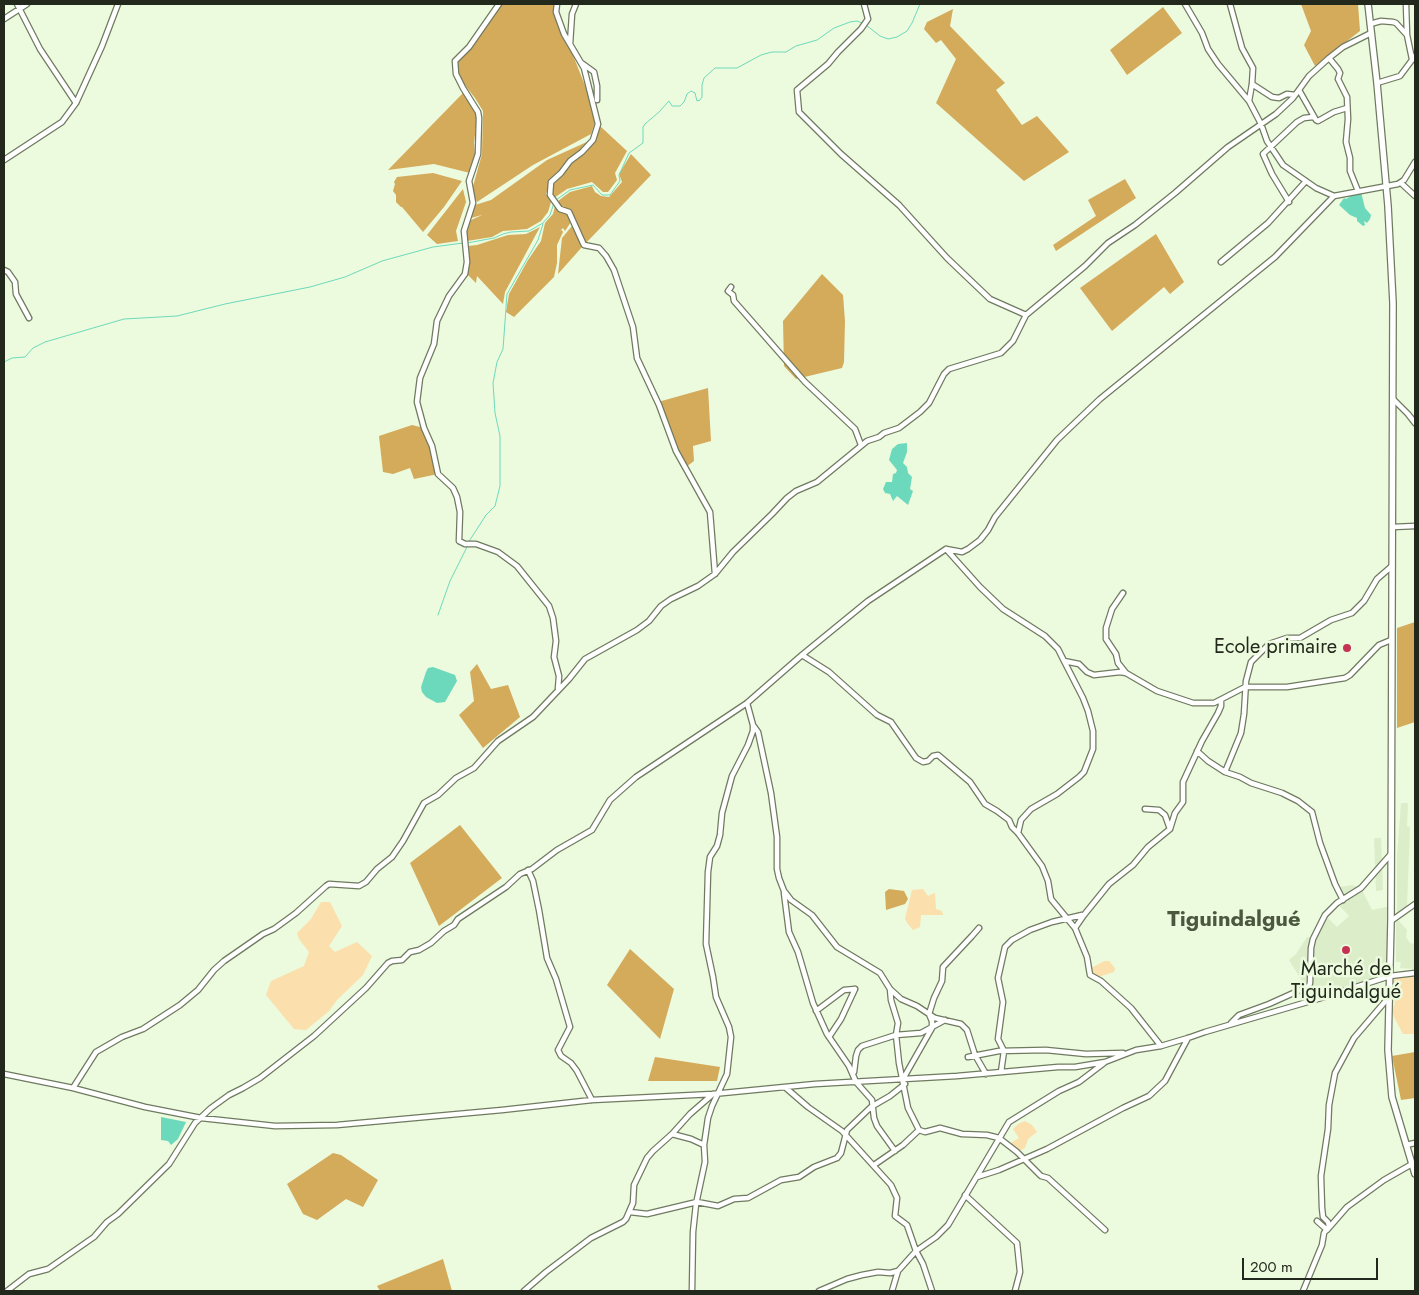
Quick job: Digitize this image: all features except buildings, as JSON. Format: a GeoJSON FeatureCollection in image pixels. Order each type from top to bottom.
{"type":"FeatureCollection","features":[{"type":"Feature","properties":{"kind":"street"},"geometry":{"type":"LineString","coordinates":[[4,19],[18,6],[27,4]]}},
{"type":"Feature","properties":{"kind":"street"},"geometry":{"type":"LineString","coordinates":[[4,160],[62,122],[76,103],[102,46],[118,4]]}},
{"type":"Feature","properties":{"kind":"street"},"geometry":{"type":"LineString","coordinates":[[499,4],[469,47],[455,61],[456,74],[478,112],[479,118],[477,160],[469,181],[473,203],[464,231],[467,262],[465,274],[449,296],[439,316],[434,344],[420,378],[417,402],[424,428],[432,446],[438,474],[453,488],[457,497],[460,512],[459,541],[461,543],[476,544],[498,552],[517,566],[550,606],[556,641],[554,657],[559,676],[558,689]]}},
{"type":"Feature","properties":{"kind":"street"},"geometry":{"type":"LineString","coordinates":[[558,4],[556,12],[564,34],[582,64],[598,116],[598,128],[590,144],[570,161],[552,182],[550,195],[560,209],[569,212],[582,243],[599,248],[614,270],[633,327],[635,352],[659,404],[676,451],[710,512],[715,574]]}},
{"type":"Feature","properties":{"kind":"street"},"geometry":{"type":"LineString","coordinates":[[570,44],[572,14],[576,4]]}},
{"type":"Feature","properties":{"kind":"street"},"geometry":{"type":"LineString","coordinates":[[864,4],[868,20],[861,29],[828,64],[797,90],[799,112],[841,154],[899,204],[947,258],[990,299],[1026,315]]}},
{"type":"Feature","properties":{"kind":"street"},"geometry":{"type":"LineString","coordinates":[[1185,4],[1202,33],[1208,49],[1249,101],[1270,147],[1283,166],[1334,196]]}},
{"type":"Feature","properties":{"kind":"street"},"geometry":{"type":"LineString","coordinates":[[1230,4],[1242,48],[1253,68],[1249,101]]}},
{"type":"Feature","properties":{"kind":"street"},"geometry":{"type":"LineString","coordinates":[[1368,4],[1386,187],[1393,303],[1391,921],[1388,1050],[1390,1084],[1415,1174]]}},
{"type":"Feature","properties":{"kind":"street"},"geometry":{"type":"LineString","coordinates":[[1377,83],[1400,76],[1414,58],[1407,35],[1406,4]]}},
{"type":"Feature","properties":{"kind":"street"},"geometry":{"type":"LineString","coordinates":[[18,6],[40,49],[76,103]]}},
{"type":"Feature","properties":{"kind":"street"},"geometry":{"type":"LineString","coordinates":[[1370,24],[1381,21],[1396,23],[1407,35]]}},
{"type":"Feature","properties":{"kind":"street"},"geometry":{"type":"LineString","coordinates":[[74,1088],[96,1052],[122,1037],[143,1028],[180,1005],[198,990],[224,961],[296,914],[326,886],[329,884],[359,886],[366,882],[377,869],[392,857],[407,835],[424,803],[438,795],[456,778],[474,768],[498,741],[533,716],[569,679],[585,659],[638,630],[649,621],[661,606],[698,586],[715,574],[733,552],[796,491],[817,482],[861,445],[875,437],[899,428],[925,407],[932,398],[944,374],[949,369],[1001,353],[1013,341],[1026,315],[1085,266],[1108,243],[1135,225],[1175,193],[1221,152],[1276,114],[1295,95],[1308,76],[1329,58],[1343,47],[1371,33]]}},
{"type":"Feature","properties":{"kind":"street"},"geometry":{"type":"LineString","coordinates":[[1329,58],[1339,72],[1338,79],[1347,97],[1346,142],[1350,158],[1350,171],[1358,191]]}},
{"type":"Feature","properties":{"kind":"street"},"geometry":{"type":"LineString","coordinates":[[582,64],[594,72],[597,100]]}},
{"type":"Feature","properties":{"kind":"street"},"geometry":{"type":"LineString","coordinates":[[1252,84],[1272,97],[1279,98],[1287,94],[1295,95]]}},
{"type":"Feature","properties":{"kind":"street"},"geometry":{"type":"LineString","coordinates":[[1299,90],[1313,117],[1318,121],[1347,108]]}},
{"type":"Feature","properties":{"kind":"street"},"geometry":{"type":"LineString","coordinates":[[1289,202],[1264,156],[1264,152],[1297,122],[1304,118],[1313,117]]}},
{"type":"Feature","properties":{"kind":"street"},"geometry":{"type":"LineString","coordinates":[[7,1291],[29,1274],[48,1269],[94,1237],[169,1164],[191,1129],[211,1108],[221,1100],[260,1078],[314,1036],[366,988],[388,963],[392,960],[402,960],[410,952],[419,950],[432,943],[444,931],[454,925],[458,918],[506,888],[520,874],[532,869],[557,850],[592,830],[610,800],[636,777],[747,703],[868,601],[946,549],[962,552],[980,540],[995,517],[1057,440],[1100,398],[1275,257],[1334,196],[1401,183],[1415,162]]}},
{"type":"Feature","properties":{"kind":"street"},"geometry":{"type":"LineString","coordinates":[[1221,262],[1268,224],[1306,181]]}},
{"type":"Feature","properties":{"kind":"street"},"geometry":{"type":"LineString","coordinates":[[1401,183],[1415,196]]}},
{"type":"Feature","properties":{"kind":"street"},"geometry":{"type":"LineString","coordinates":[[4,270],[8,272],[15,282],[16,294],[29,318]]}},
{"type":"Feature","properties":{"kind":"street"},"geometry":{"type":"LineString","coordinates":[[731,287],[728,290],[733,295],[734,301],[805,382],[855,429],[861,445]]}},
{"type":"Feature","properties":{"kind":"street"},"geometry":{"type":"LineString","coordinates":[[1393,400],[1415,423]]}},
{"type":"Feature","properties":{"kind":"street"},"geometry":{"type":"LineString","coordinates":[[1392,527],[1415,526]]}},
{"type":"Feature","properties":{"kind":"street"},"geometry":{"type":"LineString","coordinates":[[946,549],[980,587],[1003,609],[1045,636],[1058,649],[1088,711],[1093,731],[1093,749],[1084,772],[1057,794],[1032,809],[1020,820],[1018,833]]}},
{"type":"Feature","properties":{"kind":"street"},"geometry":{"type":"LineString","coordinates":[[1224,772],[1241,733],[1247,672],[1251,662],[1269,644],[1287,638],[1300,638],[1331,620],[1352,613],[1364,601],[1377,579],[1392,566]]}},
{"type":"Feature","properties":{"kind":"street"},"geometry":{"type":"LineString","coordinates":[[1123,593],[1112,609],[1106,628],[1107,641],[1116,654],[1118,663],[1126,673]]}},
{"type":"Feature","properties":{"kind":"street"},"geometry":{"type":"LineString","coordinates":[[1064,661],[1079,664],[1087,672],[1094,675],[1126,673],[1157,691],[1186,702],[1206,704],[1221,700],[1245,687],[1287,687],[1344,678],[1350,675],[1379,645],[1391,640]]}},
{"type":"Feature","properties":{"kind":"street"},"geometry":{"type":"LineString","coordinates":[[802,655],[829,672],[877,715],[891,722],[913,755],[920,761],[928,761],[936,755],[950,764],[970,782],[985,804],[1003,815],[1042,866],[1048,881],[1051,898],[1075,928],[1086,957],[1090,975],[1101,981],[1131,1008],[1161,1046]]}},
{"type":"Feature","properties":{"kind":"street"},"geometry":{"type":"LineString","coordinates":[[1075,928],[1109,884],[1133,865],[1148,847],[1170,829],[1175,813],[1183,802],[1183,782],[1218,713],[1221,700]]}},
{"type":"Feature","properties":{"kind":"street"},"geometry":{"type":"LineString","coordinates":[[747,703],[753,725],[758,732],[771,793],[777,837],[778,878],[784,891],[791,900],[812,915],[836,947],[880,973],[890,989],[901,999],[935,1018],[961,1024],[967,1030],[975,1055],[986,1074]]}},
{"type":"Feature","properties":{"kind":"street"},"geometry":{"type":"LineString","coordinates":[[692,1291],[692,1248],[697,1202],[703,1172],[708,1118],[716,1094],[727,1074],[731,1037],[729,1027],[716,997],[706,944],[708,872],[710,857],[717,846],[720,835],[722,813],[732,776],[748,745],[753,725]]}},
{"type":"Feature","properties":{"kind":"street"},"geometry":{"type":"LineString","coordinates":[[1198,751],[1224,772],[1282,793],[1298,801],[1312,812],[1320,843],[1343,900]]}},
{"type":"Feature","properties":{"kind":"street"},"geometry":{"type":"LineString","coordinates":[[1145,809],[1159,810],[1165,815],[1170,829]]}},
{"type":"Feature","properties":{"kind":"street"},"geometry":{"type":"LineString","coordinates":[[1230,1024],[1239,1015],[1309,986],[1311,948],[1324,915],[1361,888],[1391,854]]}},
{"type":"Feature","properties":{"kind":"street"},"geometry":{"type":"LineString","coordinates":[[528,870],[537,901],[547,958],[556,979],[570,1027],[558,1050],[561,1056],[571,1063],[577,1071],[592,1100]]}},
{"type":"Feature","properties":{"kind":"street"},"geometry":{"type":"LineString","coordinates":[[784,891],[789,932],[798,952],[816,1011],[856,1082],[872,1100],[871,1107],[877,1126],[896,1151]]}},
{"type":"Feature","properties":{"kind":"street"},"geometry":{"type":"LineString","coordinates":[[1391,921],[1415,904]]}},
{"type":"Feature","properties":{"kind":"street"},"geometry":{"type":"LineString","coordinates":[[1000,1072],[1004,1051],[998,1039],[1002,1002],[998,978],[1004,947],[1030,930],[1052,922],[1069,920],[1084,915]]}},
{"type":"Feature","properties":{"kind":"street"},"geometry":{"type":"LineString","coordinates":[[630,1212],[647,1214],[697,1202],[718,1206],[734,1199],[748,1198],[781,1180],[799,1176],[814,1167],[836,1158],[841,1153],[847,1130],[871,1107],[890,1096],[903,1082],[932,1028],[929,1014],[942,981],[942,967],[979,928]]}},
{"type":"Feature","properties":{"kind":"street"},"geometry":{"type":"LineString","coordinates":[[968,1057],[1004,1051],[1046,1050],[1086,1054],[1130,1052],[1161,1046],[1390,976],[1415,973]]}},
{"type":"Feature","properties":{"kind":"street"},"geometry":{"type":"LineString","coordinates":[[816,1011],[844,990],[855,989],[841,1019],[829,1037]]}},
{"type":"Feature","properties":{"kind":"street"},"geometry":{"type":"LineString","coordinates":[[890,989],[891,1000],[898,1023],[896,1035],[899,1063],[908,1108],[919,1130],[925,1132],[940,1128],[962,1134],[987,1135],[999,1138],[1041,1176],[1048,1178],[1105,1230]]}},
{"type":"Feature","properties":{"kind":"street"},"geometry":{"type":"LineString","coordinates":[[1303,1291],[1322,1245],[1325,1231],[1329,1226],[1323,1217],[1321,1176],[1328,1129],[1329,1105],[1335,1073],[1354,1038],[1389,997]]}},
{"type":"Feature","properties":{"kind":"street"},"geometry":{"type":"LineString","coordinates":[[853,1074],[858,1050],[873,1042],[896,1035],[921,1033],[945,1020]]}},
{"type":"Feature","properties":{"kind":"street"},"geometry":{"type":"LineString","coordinates":[[976,1176],[999,1170],[1024,1159],[1154,1093],[1165,1081],[1188,1038]]}},
{"type":"Feature","properties":{"kind":"street"},"geometry":{"type":"LineString","coordinates":[[4,1074],[74,1088],[145,1107],[201,1118],[270,1126],[317,1126],[592,1100],[716,1094],[815,1084],[903,1082],[912,1079],[1075,1067],[1105,1062],[1130,1052]]}},
{"type":"Feature","properties":{"kind":"street"},"geometry":{"type":"LineString","coordinates":[[892,1291],[898,1272],[916,1251],[942,1232],[1009,1122],[1059,1091],[1079,1082],[1105,1062]]}},
{"type":"Feature","properties":{"kind":"street"},"geometry":{"type":"LineString","coordinates":[[786,1088],[845,1135],[891,1185],[897,1198],[895,1216],[907,1225],[932,1291]]}},
{"type":"Feature","properties":{"kind":"street"},"geometry":{"type":"LineString","coordinates":[[524,1291],[591,1238],[623,1222],[630,1212],[634,1186],[647,1158],[690,1114],[716,1094]]}},
{"type":"Feature","properties":{"kind":"street"},"geometry":{"type":"LineString","coordinates":[[874,1165],[896,1151],[919,1130]]}},
{"type":"Feature","properties":{"kind":"street"},"geometry":{"type":"LineString","coordinates":[[672,1134],[704,1145]]}},
{"type":"Feature","properties":{"kind":"street"},"geometry":{"type":"LineString","coordinates":[[1406,1145],[1415,1144]]}},
{"type":"Feature","properties":{"kind":"street"},"geometry":{"type":"LineString","coordinates":[[1325,1231],[1347,1207],[1384,1180],[1412,1164]]}},
{"type":"Feature","properties":{"kind":"street"},"geometry":{"type":"LineString","coordinates":[[965,1196],[1017,1243],[1020,1272],[1015,1291]]}},
{"type":"Feature","properties":{"kind":"street"},"geometry":{"type":"LineString","coordinates":[[1317,1221],[1325,1231]]}},
{"type":"Feature","properties":{"kind":"street"},"geometry":{"type":"LineString","coordinates":[[818,1291],[847,1280],[878,1272],[898,1272]]}},
{"type":"Feature","properties":{"kind":"shaded area"},"geometry":{"type":"Polygon","coordinates":[[[499,4],[557,4],[556,12],[597,116],[591,134],[533,165],[477,202],[472,190],[482,154],[483,111],[456,74],[455,61],[469,47],[499,4]]]}},
{"type":"Feature","properties":{"kind":"shaded area"},"geometry":{"type":"Polygon","coordinates":[[[1301,4],[1358,4],[1360,31],[1315,66],[1304,45],[1311,31],[1301,4]]]}},
{"type":"Feature","properties":{"kind":"shaded area"},"geometry":{"type":"Polygon","coordinates":[[[1163,7],[1182,33],[1127,75],[1110,50],[1163,7]]]}},
{"type":"Feature","properties":{"kind":"shaded area"},"geometry":{"type":"Polygon","coordinates":[[[953,9],[950,26],[1005,83],[996,90],[1022,125],[1037,116],[1069,152],[1024,181],[936,103],[956,59],[941,40],[936,43],[924,29],[927,22],[953,9]]]}},
{"type":"Feature","properties":{"kind":"shaded area"},"geometry":{"type":"Polygon","coordinates":[[[463,93],[476,112],[477,118],[474,143],[475,154],[470,173],[434,164],[388,170],[463,93]]]}},
{"type":"Feature","properties":{"kind":"shaded area"},"geometry":{"type":"Polygon","coordinates":[[[600,126],[627,151],[615,173],[617,180],[608,192],[603,192],[592,182],[567,189],[554,198],[552,192],[554,183],[572,162],[595,141],[600,126]]]}},
{"type":"Feature","properties":{"kind":"shaded area"},"geometry":{"type":"Polygon","coordinates":[[[589,141],[550,181],[546,194],[551,202],[548,212],[541,221],[527,229],[503,231],[492,237],[467,241],[466,231],[469,221],[482,215],[471,218],[475,205],[491,200],[547,160],[589,141]]]}},
{"type":"Feature","properties":{"kind":"shaded area"},"geometry":{"type":"Polygon","coordinates":[[[631,154],[651,175],[586,243],[571,210],[561,207],[558,201],[570,192],[592,186],[595,192],[601,196],[609,197],[622,182],[619,174],[631,154]]]}},
{"type":"Feature","properties":{"kind":"shaded area"},"geometry":{"type":"Polygon","coordinates":[[[433,173],[462,181],[423,232],[396,202],[396,195],[393,191],[394,182],[397,177],[433,173]]]}},
{"type":"Feature","properties":{"kind":"shaded area"},"geometry":{"type":"Polygon","coordinates":[[[1125,179],[1136,198],[1056,251],[1053,245],[1096,216],[1088,200],[1125,179]]]}},
{"type":"Feature","properties":{"kind":"shaded area"},"geometry":{"type":"Polygon","coordinates":[[[463,189],[466,202],[456,231],[458,241],[437,244],[427,235],[463,189]]]}},
{"type":"Feature","properties":{"kind":"shaded area"},"geometry":{"type":"Polygon","coordinates":[[[555,206],[560,212],[566,213],[571,222],[565,231],[563,228],[560,231],[562,230],[563,232],[557,245],[557,263],[554,277],[514,317],[506,312],[509,294],[541,241],[545,223],[553,214],[555,206]]]}},
{"type":"Feature","properties":{"kind":"shaded area"},"geometry":{"type":"Polygon","coordinates":[[[572,226],[582,247],[558,274],[562,238],[572,226]]]}},
{"type":"Feature","properties":{"kind":"shaded area"},"geometry":{"type":"Polygon","coordinates":[[[540,227],[505,292],[503,304],[477,276],[476,283],[467,274],[468,246],[508,235],[526,234],[540,227]]]}},
{"type":"Feature","properties":{"kind":"shaded area"},"geometry":{"type":"Polygon","coordinates":[[[1156,234],[1184,282],[1170,294],[1164,287],[1112,331],[1080,288],[1156,234]]]}},
{"type":"Feature","properties":{"kind":"shaded area"},"geometry":{"type":"Polygon","coordinates":[[[822,274],[843,295],[845,321],[844,362],[842,368],[796,379],[784,366],[783,321],[822,274]]]}},
{"type":"Feature","properties":{"kind":"shaded area"},"geometry":{"type":"Polygon","coordinates":[[[708,388],[711,441],[693,446],[694,461],[686,467],[676,451],[658,402],[708,388]]]}},
{"type":"Feature","properties":{"kind":"shaded area"},"geometry":{"type":"Polygon","coordinates":[[[412,425],[424,428],[432,446],[438,474],[414,479],[410,468],[393,474],[383,472],[379,436],[412,425]]]}},
{"type":"Feature","properties":{"kind":"shaded area"},"geometry":{"type":"Polygon","coordinates":[[[1414,584],[1415,584],[1415,622],[1414,584]]]}},
{"type":"Feature","properties":{"kind":"shaded area"},"geometry":{"type":"Polygon","coordinates":[[[1415,622],[1415,722],[1397,728],[1397,628],[1415,622]]]}},
{"type":"Feature","properties":{"kind":"shaded area"},"geometry":{"type":"Polygon","coordinates":[[[477,664],[491,689],[508,685],[520,717],[483,748],[459,715],[474,701],[470,672],[477,664]]]}},
{"type":"Feature","properties":{"kind":"shaded area"},"geometry":{"type":"Polygon","coordinates":[[[1401,803],[1408,803],[1407,826],[1410,827],[1407,906],[1406,909],[1397,913],[1397,857],[1401,803]]]}},
{"type":"Feature","properties":{"kind":"shaded area"},"geometry":{"type":"Polygon","coordinates":[[[460,825],[502,878],[439,926],[410,863],[460,825]]]}},
{"type":"Feature","properties":{"kind":"shaded area"},"geometry":{"type":"Polygon","coordinates":[[[1374,838],[1381,838],[1383,890],[1376,891],[1374,838]]]}},
{"type":"Feature","properties":{"kind":"shaded area"},"geometry":{"type":"Polygon","coordinates":[[[1352,885],[1361,888],[1372,910],[1391,906],[1390,976],[1310,1001],[1304,984],[1289,960],[1296,954],[1307,937],[1313,939],[1325,915],[1337,927],[1349,916],[1337,903],[1343,900],[1336,892],[1341,887],[1352,885]]]}},
{"type":"Feature","properties":{"kind":"shaded area"},"geometry":{"type":"Polygon","coordinates":[[[889,889],[904,891],[908,899],[905,904],[886,910],[885,892],[889,889]]]}},
{"type":"Feature","properties":{"kind":"shaded area"},"geometry":{"type":"Polygon","coordinates":[[[923,889],[928,896],[935,893],[936,909],[942,911],[943,915],[921,915],[920,927],[913,930],[905,919],[912,890],[923,889]]]}},
{"type":"Feature","properties":{"kind":"shaded area"},"geometry":{"type":"Polygon","coordinates":[[[321,902],[330,902],[342,926],[329,946],[335,952],[357,942],[372,956],[363,975],[337,1000],[329,1011],[306,1030],[294,1029],[266,995],[271,981],[304,966],[309,952],[299,939],[297,933],[311,919],[321,902]]]}},
{"type":"Feature","properties":{"kind":"shaded area"},"geometry":{"type":"Polygon","coordinates":[[[1398,920],[1407,930],[1406,937],[1410,943],[1415,944],[1415,969],[1400,968],[1401,962],[1396,962],[1396,922],[1398,920]]]}},
{"type":"Feature","properties":{"kind":"shaded area"},"geometry":{"type":"Polygon","coordinates":[[[630,949],[674,989],[660,1039],[607,985],[630,949]]]}},
{"type":"Feature","properties":{"kind":"shaded area"},"geometry":{"type":"Polygon","coordinates":[[[1104,961],[1109,961],[1115,968],[1114,972],[1095,978],[1088,970],[1104,961]]]}},
{"type":"Feature","properties":{"kind":"shaded area"},"geometry":{"type":"Polygon","coordinates":[[[1415,973],[1415,1034],[1403,1034],[1392,1010],[1395,1004],[1392,982],[1401,974],[1415,973]]]}},
{"type":"Feature","properties":{"kind":"shaded area"},"geometry":{"type":"Polygon","coordinates":[[[1415,1052],[1415,1098],[1401,1100],[1392,1056],[1415,1052]]]}},
{"type":"Feature","properties":{"kind":"shaded area"},"geometry":{"type":"Polygon","coordinates":[[[655,1057],[720,1067],[717,1081],[648,1081],[655,1057]]]}},
{"type":"Feature","properties":{"kind":"shaded area"},"geometry":{"type":"Polygon","coordinates":[[[1025,1121],[1032,1125],[1037,1132],[1028,1139],[1025,1148],[1017,1152],[1007,1145],[1019,1138],[1013,1129],[1025,1121]]]}},
{"type":"Feature","properties":{"kind":"shaded area"},"geometry":{"type":"Polygon","coordinates":[[[333,1153],[341,1155],[378,1180],[363,1207],[346,1199],[317,1220],[303,1214],[287,1184],[333,1153]]]}},
{"type":"Feature","properties":{"kind":"shaded area"},"geometry":{"type":"Polygon","coordinates":[[[443,1259],[452,1291],[380,1291],[377,1286],[443,1259]]]}},
{"type":"Feature","properties":{"kind":"water"},"geometry":{"type":"Polygon","coordinates":[[[1357,192],[1361,192],[1365,208],[1371,215],[1367,223],[1364,221],[1365,225],[1363,226],[1357,221],[1357,218],[1350,215],[1339,205],[1344,198],[1346,199],[1357,192]]]}},
{"type":"Feature","properties":{"kind":"water"},"geometry":{"type":"Polygon","coordinates":[[[907,443],[907,452],[903,463],[912,477],[910,489],[913,491],[908,505],[897,496],[893,501],[890,494],[885,493],[883,489],[886,482],[892,482],[893,474],[897,470],[889,460],[892,449],[898,444],[907,443]]]}},
{"type":"Feature","properties":{"kind":"water"},"geometry":{"type":"Polygon","coordinates":[[[433,667],[455,675],[457,681],[445,702],[437,703],[426,697],[422,692],[421,687],[426,672],[428,668],[433,667]]]}},
{"type":"Feature","properties":{"kind":"water"},"geometry":{"type":"Polygon","coordinates":[[[161,1117],[186,1122],[178,1139],[171,1145],[168,1141],[161,1140],[161,1117]]]}},
{"type":"Feature","properties":{"kind":"waterway"},"geometry":{"type":"LineString","coordinates":[[866,25],[880,36],[888,39],[897,37],[907,31],[920,4]]}},
{"type":"Feature","properties":{"kind":"waterway"},"geometry":{"type":"LineString","coordinates":[[556,200],[570,190],[593,185],[602,195],[610,195],[620,181],[619,175],[629,153],[643,143],[643,127],[645,124],[669,101],[672,106],[680,106],[691,91],[695,93],[697,101],[700,100],[704,78],[715,68],[737,68],[761,55],[772,52],[786,52],[796,46],[817,40],[834,28],[850,22],[857,21],[862,23]]}},
{"type":"Feature","properties":{"kind":"waterway"},"geometry":{"type":"LineString","coordinates":[[467,243],[494,238],[511,232],[529,231],[543,223],[550,215],[554,203]]}},
{"type":"Feature","properties":{"kind":"waterway"},"geometry":{"type":"LineString","coordinates":[[468,543],[486,515],[495,506],[500,486],[500,436],[495,413],[493,383],[497,362],[503,349],[507,294],[538,240],[543,224]]}},
{"type":"Feature","properties":{"kind":"waterway"},"geometry":{"type":"LineString","coordinates":[[4,362],[12,358],[25,357],[33,348],[45,342],[124,319],[177,316],[310,287],[345,277],[382,261],[433,247],[463,243]]}},
{"type":"Feature","properties":{"kind":"waterway"},"geometry":{"type":"LineString","coordinates":[[438,615],[450,581],[467,547]]}},
{"type":"Feature","properties":{"kind":"place","name":"Ecole primaire"},"geometry":{"type":"Point","coordinates":[1347,648]}},
{"type":"Feature","properties":{"kind":"place","name":"Marché de Tiguindalgué"},"geometry":{"type":"Point","coordinates":[1346,950]}},
{"type":"Feature","properties":{"kind":"district","name":"Tiguindalgué"},"geometry":{"type":"Point","coordinates":[1234,921]}}]}
